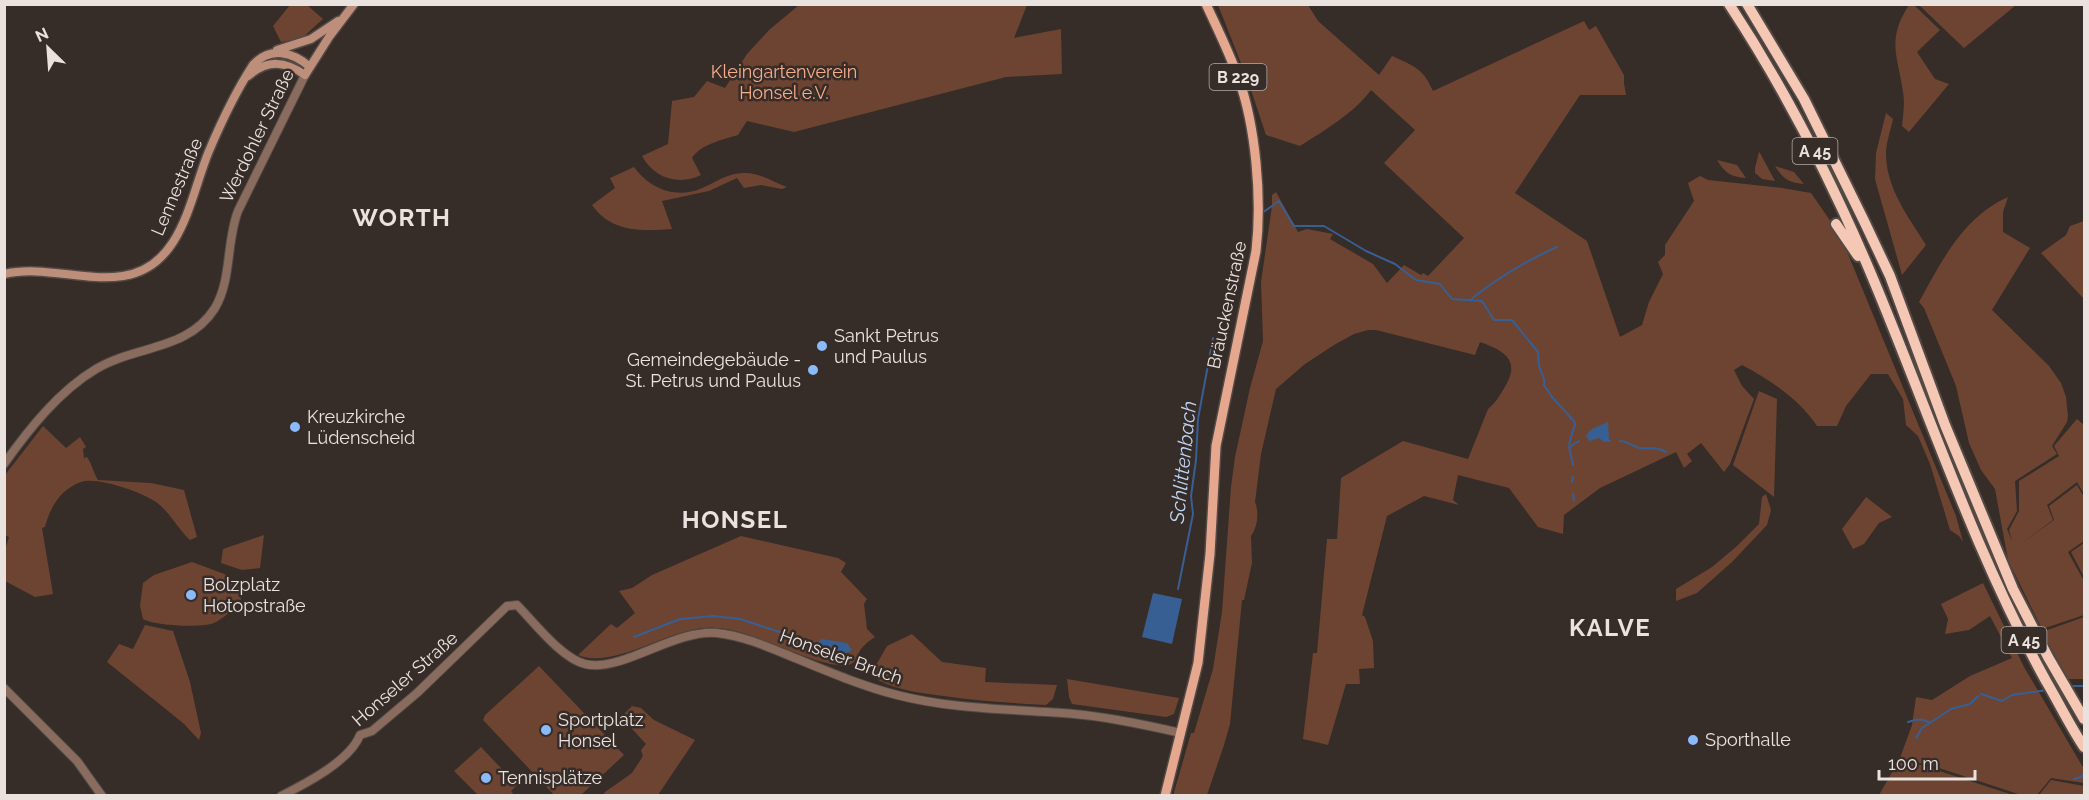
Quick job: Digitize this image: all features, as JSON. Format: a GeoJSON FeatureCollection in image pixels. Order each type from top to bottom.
{"type":"FeatureCollection","features":[{"type":"Feature","properties":{"kind":"highway","name":"A 45"},"geometry":{"type":"LineString","coordinates":[[1730,4],[1801,124],[1836,193],[1875,283],[1971,528],[2001,596],[2085,747]]}},
{"type":"Feature","properties":{"kind":"highway","name":"A 45"},"geometry":{"type":"LineString","coordinates":[[1747,4],[1804,99],[1835,159],[1890,276],[1945,425],[2023,609],[2085,719]]}},
{"type":"Feature","properties":{"kind":"highway"},"geometry":{"type":"LineString","coordinates":[[1867,210],[1890,276]]}},
{"type":"Feature","properties":{"kind":"highway"},"geometry":{"type":"LineString","coordinates":[[1836,224],[1875,283]]}},
{"type":"Feature","properties":{"kind":"main road","name":"Werdohler Straße"},"geometry":{"type":"LineString","coordinates":[[305,75],[354,4]]}},
{"type":"Feature","properties":{"kind":"main road","name":"Bräuckenstraße"},"geometry":{"type":"LineString","coordinates":[[1165,795],[1197,663],[1206,598],[1216,446],[1260,223],[1249,120],[1238,78],[1206,4]]}},
{"type":"Feature","properties":{"kind":"main road"},"geometry":{"type":"LineString","coordinates":[[262,57],[311,39],[345,16]]}},
{"type":"Feature","properties":{"kind":"main road"},"geometry":{"type":"LineString","coordinates":[[262,57],[285,53],[299,58],[310,67]]}},
{"type":"Feature","properties":{"kind":"main road","name":"Lennestraße"},"geometry":{"type":"LineString","coordinates":[[4,274],[29,271],[108,277],[132,274],[153,264],[170,247],[179,232],[210,150],[251,68],[262,57]]}},
{"type":"Feature","properties":{"kind":"main road"},"geometry":{"type":"LineString","coordinates":[[245,80],[258,69],[275,64],[291,66],[305,75]]}},
{"type":"Feature","properties":{"kind":"street","name":"Werdohler Straße"},"geometry":{"type":"LineString","coordinates":[[4,464],[40,418],[82,378],[116,359],[183,338],[197,329],[216,307],[224,288],[232,230],[238,211],[305,75]]}},
{"type":"Feature","properties":{"kind":"street","name":"Honseler Bruch"},"geometry":{"type":"LineString","coordinates":[[517,605],[567,655],[588,665],[618,661],[693,635],[718,633],[746,639],[861,684],[928,702],[964,707],[1088,715],[1181,733]]}},
{"type":"Feature","properties":{"kind":"street","name":"Honseler Straße"},"geometry":{"type":"LineString","coordinates":[[281,795],[316,778],[356,745],[360,735],[372,731],[417,693],[507,606],[517,605]]}},
{"type":"Feature","properties":{"kind":"street"},"geometry":{"type":"LineString","coordinates":[[4,688],[77,761],[102,795]]}},
{"type":"Feature","properties":{"kind":"green space"},"geometry":{"type":"Polygon","coordinates":[[[290,5],[307,5],[323,19],[302,38],[281,42],[273,26],[290,5]]]}},
{"type":"Feature","properties":{"kind":"green space","name":"Kleingartenverein Honsel e.V."},"geometry":{"type":"Polygon","coordinates":[[[799,5],[1027,5],[1014,38],[1061,29],[1062,74],[1006,77],[794,132],[747,121],[738,135],[712,143],[696,153],[692,158],[701,175],[684,180],[675,180],[660,175],[647,164],[642,156],[668,144],[672,101],[694,97],[707,81],[725,88],[747,54],[769,30],[799,5]]]}},
{"type":"Feature","properties":{"kind":"green space"},"geometry":{"type":"Polygon","coordinates":[[[1218,5],[1308,5],[1318,21],[1379,75],[1392,56],[1421,72],[1433,91],[1584,21],[1589,30],[1596,26],[1624,75],[1626,95],[1580,95],[1515,193],[1587,241],[1620,337],[1642,325],[1649,302],[1663,274],[1658,262],[1665,255],[1665,245],[1694,201],[1688,183],[1700,176],[1708,180],[1811,193],[1836,229],[1848,254],[1956,516],[1963,542],[1950,530],[1930,464],[1918,436],[1906,425],[1903,399],[1888,374],[1871,374],[1846,406],[1837,426],[1817,426],[1802,407],[1783,391],[1742,365],[1734,370],[1742,386],[1754,399],[1730,464],[1724,472],[1701,443],[1687,454],[1692,461],[1684,468],[1676,452],[1600,488],[1564,515],[1563,534],[1538,527],[1509,488],[1458,475],[1453,500],[1459,505],[1424,496],[1387,516],[1362,615],[1365,617],[1373,641],[1374,668],[1359,669],[1360,684],[1346,684],[1328,745],[1303,739],[1313,653],[1317,653],[1327,539],[1337,539],[1341,478],[1403,441],[1468,459],[1488,409],[1500,395],[1511,372],[1509,359],[1504,354],[1480,342],[1475,355],[1376,330],[1354,334],[1305,364],[1276,389],[1261,454],[1255,502],[1257,519],[1251,536],[1252,563],[1244,600],[1242,600],[1230,724],[1207,795],[1173,796],[1213,669],[1222,612],[1235,457],[1263,341],[1261,282],[1272,195],[1276,192],[1298,232],[1307,229],[1333,234],[1330,239],[1373,264],[1387,283],[1404,265],[1421,275],[1423,273],[1428,276],[1464,238],[1384,163],[1415,130],[1371,90],[1347,114],[1300,146],[1266,135],[1248,81],[1218,5]]]}},
{"type":"Feature","properties":{"kind":"green space"},"geometry":{"type":"Polygon","coordinates":[[[1909,5],[1914,5],[1940,30],[1917,52],[1935,79],[1949,84],[1909,132],[1902,126],[1904,96],[1896,38],[1902,17],[1909,5]]]}},
{"type":"Feature","properties":{"kind":"green space"},"geometry":{"type":"Polygon","coordinates":[[[1919,5],[2016,5],[1964,48],[1919,5]]]}},
{"type":"Feature","properties":{"kind":"green space"},"geometry":{"type":"Polygon","coordinates":[[[1886,113],[1893,119],[1886,151],[1889,177],[1899,201],[1926,245],[1902,275],[1875,179],[1876,153],[1886,113]]]}},
{"type":"Feature","properties":{"kind":"green space"},"geometry":{"type":"Polygon","coordinates":[[[1759,152],[1775,181],[1762,179],[1755,173],[1759,152]]]}},
{"type":"Feature","properties":{"kind":"green space"},"geometry":{"type":"Polygon","coordinates":[[[1717,160],[1737,165],[1746,178],[1729,174],[1717,160]]]}},
{"type":"Feature","properties":{"kind":"green space"},"geometry":{"type":"Polygon","coordinates":[[[1775,166],[1794,172],[1804,184],[1787,180],[1775,166]]]}},
{"type":"Feature","properties":{"kind":"green space"},"geometry":{"type":"Polygon","coordinates":[[[634,167],[647,181],[672,192],[691,192],[737,173],[760,176],[787,187],[782,189],[761,185],[744,188],[737,178],[709,191],[662,201],[672,229],[638,230],[609,221],[592,205],[615,188],[610,178],[634,167]]]}},
{"type":"Feature","properties":{"kind":"green space"},"geometry":{"type":"Polygon","coordinates":[[[2008,197],[2003,212],[2003,232],[2030,248],[1992,310],[2049,366],[2061,383],[2066,397],[2068,416],[2067,422],[2052,446],[2057,454],[2015,481],[2017,511],[2007,529],[2012,541],[2009,530],[2019,511],[2019,481],[2059,456],[2054,446],[2077,419],[2084,425],[2084,494],[2077,482],[2047,505],[2053,520],[2015,548],[2054,520],[2049,506],[2077,485],[2084,497],[2084,541],[2068,552],[2084,581],[2084,615],[2042,629],[2008,560],[1995,489],[1981,470],[1969,443],[1956,386],[1924,308],[1919,302],[1945,256],[1966,228],[1978,216],[2008,197]]]}},
{"type":"Feature","properties":{"kind":"green space"},"geometry":{"type":"Polygon","coordinates":[[[2084,221],[2084,299],[2041,253],[2066,235],[2070,226],[2084,221]]]}},
{"type":"Feature","properties":{"kind":"green space"},"geometry":{"type":"Polygon","coordinates":[[[1759,391],[1777,399],[1774,497],[1733,465],[1759,391]]]}},
{"type":"Feature","properties":{"kind":"green space"},"geometry":{"type":"Polygon","coordinates":[[[43,426],[66,448],[80,437],[86,447],[83,449],[84,458],[87,457],[89,460],[98,480],[151,483],[184,490],[197,537],[190,540],[165,510],[149,498],[108,483],[81,482],[62,494],[50,513],[45,527],[42,528],[53,594],[35,597],[5,581],[5,550],[9,537],[5,535],[5,475],[43,426]]]}},
{"type":"Feature","properties":{"kind":"green space"},"geometry":{"type":"Polygon","coordinates":[[[1766,494],[1771,510],[1767,525],[1732,562],[1697,593],[1676,601],[1676,589],[1712,567],[1759,524],[1762,497],[1766,494]]]}},
{"type":"Feature","properties":{"kind":"green space"},"geometry":{"type":"Polygon","coordinates":[[[1866,497],[1892,517],[1879,523],[1864,544],[1853,549],[1842,529],[1866,497]]]}},
{"type":"Feature","properties":{"kind":"green space"},"geometry":{"type":"Polygon","coordinates":[[[264,535],[260,568],[242,570],[221,563],[223,549],[264,535]]]}},
{"type":"Feature","properties":{"kind":"green space"},"geometry":{"type":"Polygon","coordinates":[[[741,536],[838,558],[846,563],[841,572],[867,599],[864,604],[867,629],[875,637],[863,647],[853,663],[842,666],[830,664],[746,634],[716,628],[691,630],[623,654],[592,658],[578,655],[611,624],[617,628],[635,613],[619,591],[632,588],[652,575],[741,536]]]}},
{"type":"Feature","properties":{"kind":"green space"},"geometry":{"type":"Polygon","coordinates":[[[2084,543],[2084,577],[2071,552],[2084,543]]]}},
{"type":"Feature","properties":{"kind":"green space","name":"Bolzplatz Hotopstraße"},"geometry":{"type":"Polygon","coordinates":[[[192,562],[227,575],[240,587],[241,603],[221,619],[208,625],[168,625],[143,619],[140,606],[143,583],[154,575],[192,562]]]}},
{"type":"Feature","properties":{"kind":"green space"},"geometry":{"type":"Polygon","coordinates":[[[1983,583],[2024,667],[2084,769],[2084,783],[2051,778],[2037,795],[2021,795],[1933,766],[1900,758],[1912,725],[1916,697],[1932,700],[1970,676],[2012,658],[1990,616],[1969,630],[1945,634],[1948,619],[1941,604],[1983,583]]]}},
{"type":"Feature","properties":{"kind":"green space"},"geometry":{"type":"Polygon","coordinates":[[[2084,617],[2084,679],[2068,679],[2042,632],[2084,617]]]}},
{"type":"Feature","properties":{"kind":"green space"},"geometry":{"type":"Polygon","coordinates":[[[145,625],[173,631],[190,682],[201,733],[199,740],[183,723],[107,662],[119,644],[133,649],[145,625]]]}},
{"type":"Feature","properties":{"kind":"green space"},"geometry":{"type":"Polygon","coordinates":[[[912,634],[942,662],[986,668],[985,682],[1057,685],[1053,699],[1046,705],[969,699],[910,691],[878,680],[875,667],[887,646],[912,634]]]}},
{"type":"Feature","properties":{"kind":"green space","name":"Sportplatz Honsel"},"geometry":{"type":"Polygon","coordinates":[[[539,666],[624,755],[581,795],[554,795],[483,720],[485,715],[539,666]]]}},
{"type":"Feature","properties":{"kind":"green space"},"geometry":{"type":"Polygon","coordinates":[[[1067,679],[1179,698],[1174,714],[1166,717],[1072,704],[1067,679]]]}},
{"type":"Feature","properties":{"kind":"green space"},"geometry":{"type":"Polygon","coordinates":[[[632,706],[641,708],[654,720],[695,740],[658,795],[603,795],[632,773],[643,756],[641,750],[646,744],[621,717],[632,706]]]}},
{"type":"Feature","properties":{"kind":"green space","name":"Tennisplätze"},"geometry":{"type":"Polygon","coordinates":[[[481,747],[517,785],[511,791],[514,795],[478,795],[454,771],[481,747]]]}},
{"type":"Feature","properties":{"kind":"green space"},"geometry":{"type":"Polygon","coordinates":[[[1899,760],[1921,765],[2013,795],[1879,795],[1899,760]]]}},
{"type":"Feature","properties":{"kind":"green space"},"geometry":{"type":"Polygon","coordinates":[[[2051,780],[2084,786],[2084,795],[2039,795],[2051,780]]]}},
{"type":"Feature","properties":{"kind":"water"},"geometry":{"type":"Polygon","coordinates":[[[1608,422],[1609,440],[1604,442],[1599,438],[1589,441],[1586,435],[1592,429],[1608,422]]]}},
{"type":"Feature","properties":{"kind":"water"},"geometry":{"type":"Polygon","coordinates":[[[1153,593],[1182,599],[1172,644],[1142,637],[1153,593]]]}},
{"type":"Feature","properties":{"kind":"water"},"geometry":{"type":"Polygon","coordinates":[[[822,639],[847,643],[852,650],[839,653],[829,650],[816,644],[822,639]]]}},
{"type":"Feature","properties":{"kind":"waterway"},"geometry":{"type":"LineString","coordinates":[[1262,213],[1279,201],[1294,226],[1324,226],[1366,251],[1395,264],[1416,280],[1440,284],[1452,299],[1482,301],[1494,320],[1512,320],[1538,352],[1544,385],[1575,424],[1569,444]]}},
{"type":"Feature","properties":{"kind":"waterway"},"geometry":{"type":"LineString","coordinates":[[1470,300],[1512,270],[1557,247]]}},
{"type":"Feature","properties":{"kind":"waterway","name":"Schlittenbach"},"geometry":{"type":"LineString","coordinates":[[1178,589],[1193,514],[1191,496],[1198,419],[1213,338]]}},
{"type":"Feature","properties":{"kind":"waterway"},"geometry":{"type":"LineString","coordinates":[[1573,465],[1569,447],[1579,441]]}},
{"type":"Feature","properties":{"kind":"waterway"},"geometry":{"type":"LineString","coordinates":[[1620,441],[1637,447],[1656,448],[1666,452]]}},
{"type":"Feature","properties":{"kind":"waterway"},"geometry":{"type":"LineString","coordinates":[[1572,482],[1573,477]]}},
{"type":"Feature","properties":{"kind":"waterway"},"geometry":{"type":"LineString","coordinates":[[1573,494],[1574,501]]}},
{"type":"Feature","properties":{"kind":"waterway"},"geometry":{"type":"LineString","coordinates":[[634,637],[680,619],[713,616],[740,619],[816,644]]}},
{"type":"Feature","properties":{"kind":"waterway"},"geometry":{"type":"LineString","coordinates":[[2070,686],[2084,686]]}},
{"type":"Feature","properties":{"kind":"waterway"},"geometry":{"type":"LineString","coordinates":[[1981,694],[2002,701],[2012,695],[2047,690]]}},
{"type":"Feature","properties":{"kind":"waterway"},"geometry":{"type":"LineString","coordinates":[[1916,738],[1922,728],[1951,709],[1970,704],[1978,696]]}},
{"type":"Feature","properties":{"kind":"waterway"},"geometry":{"type":"LineString","coordinates":[[1908,722],[1924,720],[1930,723]]}},
{"type":"Feature","properties":{"kind":"waterway"},"geometry":{"type":"LineString","coordinates":[[2074,779],[2084,774]]}},
{"type":"Feature","properties":{"kind":"place","name":"Sankt Petrus und Paulus"},"geometry":{"type":"Point","coordinates":[822,346]}},
{"type":"Feature","properties":{"kind":"place","name":"Gemeindegebäude - St. Petrus und Paulus"},"geometry":{"type":"Point","coordinates":[813,370]}},
{"type":"Feature","properties":{"kind":"place","name":"Kreuzkirche Lüdenscheid"},"geometry":{"type":"Point","coordinates":[295,427]}},
{"type":"Feature","properties":{"kind":"place","name":"Bolzplatz Hotopstraße"},"geometry":{"type":"Point","coordinates":[191,595]}},
{"type":"Feature","properties":{"kind":"place","name":"Sportplatz Honsel"},"geometry":{"type":"Point","coordinates":[546,730]}},
{"type":"Feature","properties":{"kind":"place","name":"Sporthalle"},"geometry":{"type":"Point","coordinates":[1693,740]}},
{"type":"Feature","properties":{"kind":"place","name":"Tennisplätze"},"geometry":{"type":"Point","coordinates":[486,778]}},
{"type":"Feature","properties":{"kind":"district","name":"WORTH"},"geometry":{"type":"Point","coordinates":[402,218]}},
{"type":"Feature","properties":{"kind":"district","name":"HONSEL"},"geometry":{"type":"Point","coordinates":[735,520]}},
{"type":"Feature","properties":{"kind":"district","name":"KALVE"},"geometry":{"type":"Point","coordinates":[1610,628]}}]}
